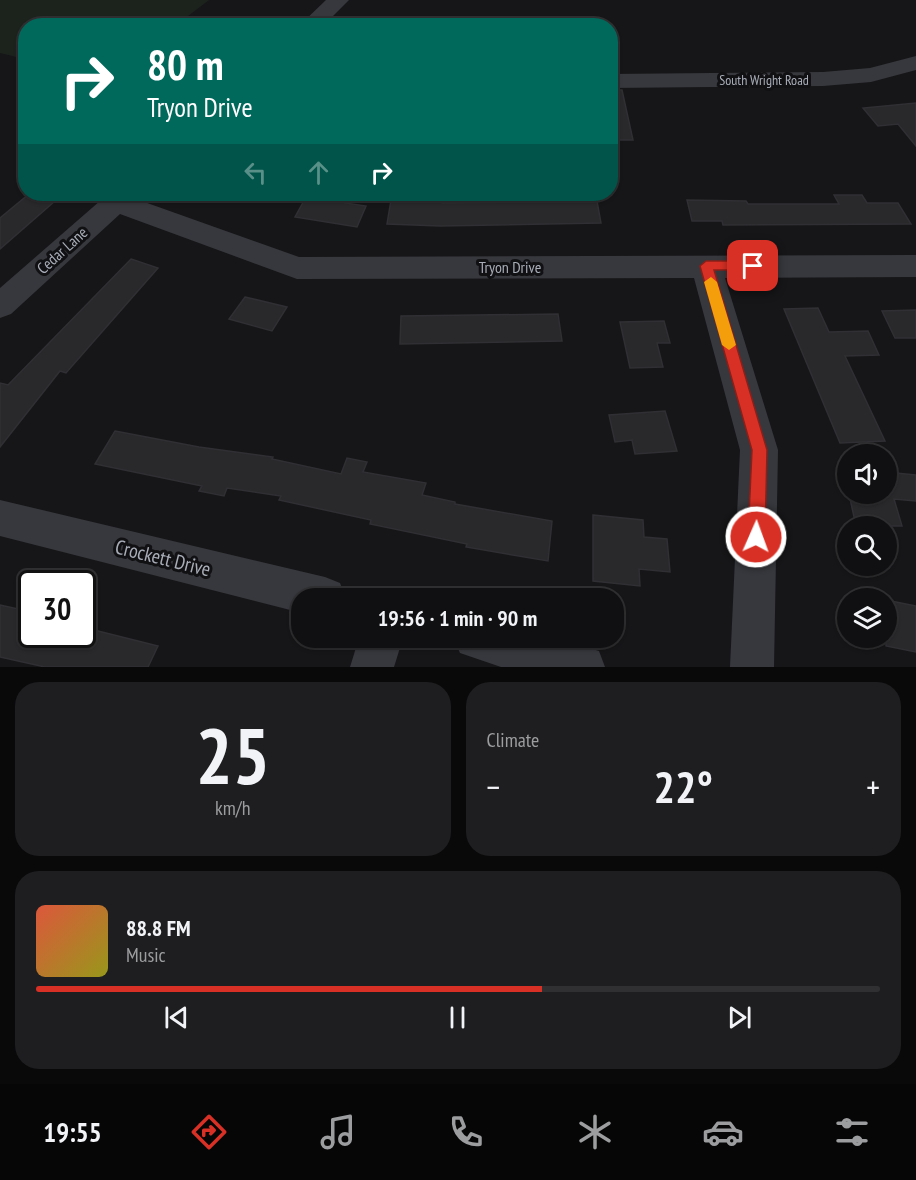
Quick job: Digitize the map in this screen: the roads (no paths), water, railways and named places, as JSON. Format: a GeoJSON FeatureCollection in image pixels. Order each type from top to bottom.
{"type":"FeatureCollection","features":[{"type":"Feature","properties":{"kind":"street"},"geometry":{"type":"LineString","coordinates":[[319,18],[338,0]]}},
{"type":"Feature","properties":{"kind":"street","name":"South Wright Road"},"geometry":{"type":"LineString","coordinates":[[618,81],[823,79],[871,75],[916,63]]}},
{"type":"Feature","properties":{"kind":"street","name":"Cedar Lane"},"geometry":{"type":"LineString","coordinates":[[0,306],[117,201]]}},
{"type":"Feature","properties":{"kind":"street","name":"Tryon Drive"},"geometry":{"type":"LineString","coordinates":[[128,201],[297,268],[916,266]]}},
{"type":"Feature","properties":{"kind":"street"},"geometry":{"type":"LineString","coordinates":[[706,266],[759,450],[752,667]]}},
{"type":"Feature","properties":{"kind":"street","name":"Crockett Drive"},"geometry":{"type":"LineString","coordinates":[[0,518],[291,590]]}},
{"type":"Feature","properties":{"kind":"street"},"geometry":{"type":"LineString","coordinates":[[372,667],[378,648]]}},
{"type":"Feature","properties":{"kind":"street"},"geometry":{"type":"LineString","coordinates":[[512,648],[583,667]]}}]}
